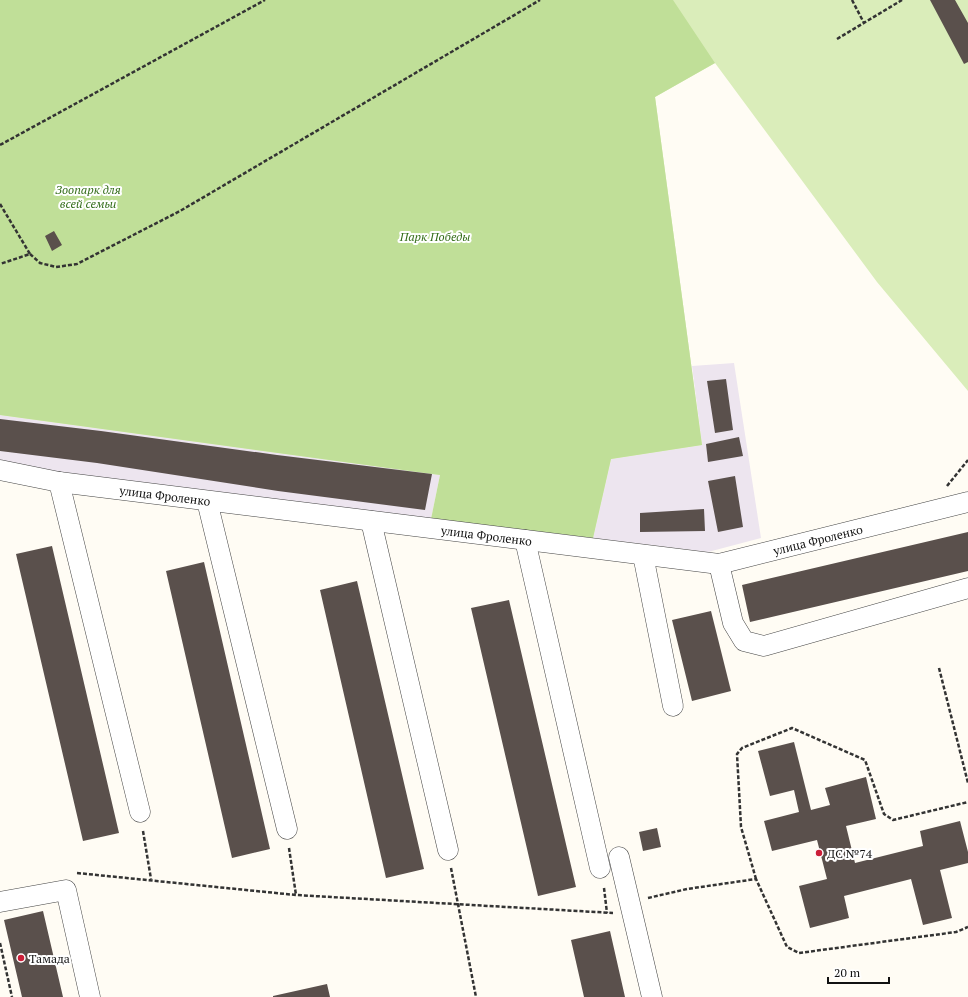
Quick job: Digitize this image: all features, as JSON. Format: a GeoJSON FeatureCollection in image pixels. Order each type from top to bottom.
{"type":"FeatureCollection","features":[{"type":"Feature","properties":{"kind":"street","name":"улица Фроленко"},"geometry":{"type":"LineString","coordinates":[[0,470],[59,482],[719,564],[968,502]]}},
{"type":"Feature","properties":{"kind":"street"},"geometry":{"type":"LineString","coordinates":[[59,482],[140,812]]}},
{"type":"Feature","properties":{"kind":"street"},"geometry":{"type":"LineString","coordinates":[[207,501],[287,829]]}},
{"type":"Feature","properties":{"kind":"street"},"geometry":{"type":"LineString","coordinates":[[371,521],[448,850]]}},
{"type":"Feature","properties":{"kind":"street"},"geometry":{"type":"LineString","coordinates":[[525,540],[600,868]]}},
{"type":"Feature","properties":{"kind":"street"},"geometry":{"type":"LineString","coordinates":[[643,555],[673,706]]}},
{"type":"Feature","properties":{"kind":"street"},"geometry":{"type":"LineString","coordinates":[[719,564],[733,623],[744,641],[764,646],[968,588]]}},
{"type":"Feature","properties":{"kind":"street"},"geometry":{"type":"LineString","coordinates":[[619,857],[652,997]]}},
{"type":"Feature","properties":{"kind":"street"},"geometry":{"type":"LineString","coordinates":[[0,902],[66,890],[90,997]]}},
{"type":"Feature","properties":{"kind":"path"},"geometry":{"type":"LineString","coordinates":[[0,145],[265,0]]}},
{"type":"Feature","properties":{"kind":"path"},"geometry":{"type":"LineString","coordinates":[[0,204],[30,254],[40,263],[56,267],[77,264],[180,211],[540,0]]}},
{"type":"Feature","properties":{"kind":"path"},"geometry":{"type":"LineString","coordinates":[[852,0],[864,23]]}},
{"type":"Feature","properties":{"kind":"path"},"geometry":{"type":"LineString","coordinates":[[837,39],[902,0]]}},
{"type":"Feature","properties":{"kind":"path"},"geometry":{"type":"LineString","coordinates":[[0,264],[30,254]]}},
{"type":"Feature","properties":{"kind":"path"},"geometry":{"type":"LineString","coordinates":[[939,668],[968,783]]}},
{"type":"Feature","properties":{"kind":"path"},"geometry":{"type":"LineString","coordinates":[[968,802],[893,820],[884,814],[865,760],[792,728],[742,748],[737,754],[741,827],[756,879],[787,947],[799,953],[956,932],[968,927]]}},
{"type":"Feature","properties":{"kind":"path"},"geometry":{"type":"LineString","coordinates":[[140,812],[151,880]]}},
{"type":"Feature","properties":{"kind":"path"},"geometry":{"type":"LineString","coordinates":[[287,829],[296,895]]}},
{"type":"Feature","properties":{"kind":"path"},"geometry":{"type":"LineString","coordinates":[[448,850],[457,904],[476,997]]}},
{"type":"Feature","properties":{"kind":"path"},"geometry":{"type":"LineString","coordinates":[[600,868],[607,913]]}},
{"type":"Feature","properties":{"kind":"path"},"geometry":{"type":"LineString","coordinates":[[72,872],[296,895],[607,913],[632,908],[686,889],[756,879]]}},
{"type":"Feature","properties":{"kind":"path"},"geometry":{"type":"LineString","coordinates":[[0,943],[12,997]]}},
{"type":"Feature","properties":{"kind":"shaded area"},"geometry":{"type":"Polygon","coordinates":[[[734,363],[761,538],[708,552],[593,538],[611,459],[702,445],[692,366],[734,363]]]}},
{"type":"Feature","properties":{"kind":"shaded area"},"geometry":{"type":"Polygon","coordinates":[[[0,415],[440,475],[431,519],[68,476],[0,460],[0,415]]]}},
{"type":"Feature","properties":{"kind":"green space","name":"Парк Победы"},"geometry":{"type":"Polygon","coordinates":[[[0,0],[968,0],[968,391],[877,282],[715,63],[655,97],[702,445],[611,459],[593,538],[440,475],[0,415],[0,0]]]}},
{"type":"Feature","properties":{"kind":"green space","name":"Парк Победы"},"geometry":{"type":"Polygon","coordinates":[[[0,0],[673,0],[715,63],[655,97],[702,445],[611,459],[593,538],[431,519],[440,475],[0,415],[0,0]]]}},
{"type":"Feature","properties":{"kind":"building"},"geometry":{"type":"Polygon","coordinates":[[[930,0],[955,0],[968,23],[968,62],[964,64],[930,0]]]}},
{"type":"Feature","properties":{"kind":"building"},"geometry":{"type":"Polygon","coordinates":[[[54,231],[62,245],[52,251],[45,236],[54,231]]]}},
{"type":"Feature","properties":{"kind":"building"},"geometry":{"type":"Polygon","coordinates":[[[726,379],[733,430],[715,433],[707,381],[726,379]]]}},
{"type":"Feature","properties":{"kind":"building"},"geometry":{"type":"Polygon","coordinates":[[[0,419],[432,474],[425,510],[278,491],[97,463],[0,451],[0,419]]]}},
{"type":"Feature","properties":{"kind":"building"},"geometry":{"type":"Polygon","coordinates":[[[739,437],[743,456],[708,462],[706,444],[739,437]]]}},
{"type":"Feature","properties":{"kind":"building"},"geometry":{"type":"Polygon","coordinates":[[[735,476],[743,527],[718,532],[708,481],[735,476]]]}},
{"type":"Feature","properties":{"kind":"building"},"geometry":{"type":"Polygon","coordinates":[[[704,509],[705,531],[640,532],[640,513],[704,509]]]}},
{"type":"Feature","properties":{"kind":"building"},"geometry":{"type":"Polygon","coordinates":[[[968,532],[968,571],[750,622],[742,585],[968,532]]]}},
{"type":"Feature","properties":{"kind":"building"},"geometry":{"type":"Polygon","coordinates":[[[52,546],[119,833],[83,841],[16,554],[52,546]]]}},
{"type":"Feature","properties":{"kind":"building"},"geometry":{"type":"Polygon","coordinates":[[[204,562],[270,849],[232,858],[166,571],[204,562]]]}},
{"type":"Feature","properties":{"kind":"building"},"geometry":{"type":"Polygon","coordinates":[[[357,581],[424,869],[386,878],[320,590],[357,581]]]}},
{"type":"Feature","properties":{"kind":"building"},"geometry":{"type":"Polygon","coordinates":[[[509,600],[576,887],[538,896],[471,608],[509,600]]]}},
{"type":"Feature","properties":{"kind":"building"},"geometry":{"type":"Polygon","coordinates":[[[711,611],[731,691],[692,701],[672,620],[711,611]]]}},
{"type":"Feature","properties":{"kind":"building"},"geometry":{"type":"Polygon","coordinates":[[[794,742],[811,810],[830,805],[825,788],[866,777],[876,819],[846,826],[855,863],[923,846],[920,831],[960,821],[968,852],[968,863],[940,870],[952,918],[923,925],[911,879],[844,896],[849,918],[810,928],[799,886],[827,879],[817,840],[772,851],[764,821],[799,812],[794,790],[770,796],[758,751],[794,742]]]}},
{"type":"Feature","properties":{"kind":"building"},"geometry":{"type":"Polygon","coordinates":[[[657,828],[661,847],[643,851],[639,832],[657,828]]]}},
{"type":"Feature","properties":{"kind":"building"},"geometry":{"type":"Polygon","coordinates":[[[43,911],[63,997],[22,997],[4,920],[43,911]]]}},
{"type":"Feature","properties":{"kind":"building"},"geometry":{"type":"Polygon","coordinates":[[[610,931],[625,997],[584,997],[571,940],[610,931]]]}},
{"type":"Feature","properties":{"kind":"building"},"geometry":{"type":"Polygon","coordinates":[[[327,984],[330,997],[273,997],[273,996],[327,984]]]}},
{"type":"Feature","properties":{"kind":"place","name":"ДС №74"},"geometry":{"type":"Point","coordinates":[819,853]}},
{"type":"Feature","properties":{"kind":"place","name":"Тамада"},"geometry":{"type":"Point","coordinates":[21,958]}},
{"type":"Feature","properties":{"kind":"park label","name":"Зоопарк для всей семьи"},"geometry":{"type":"Point","coordinates":[88,196]}}]}
